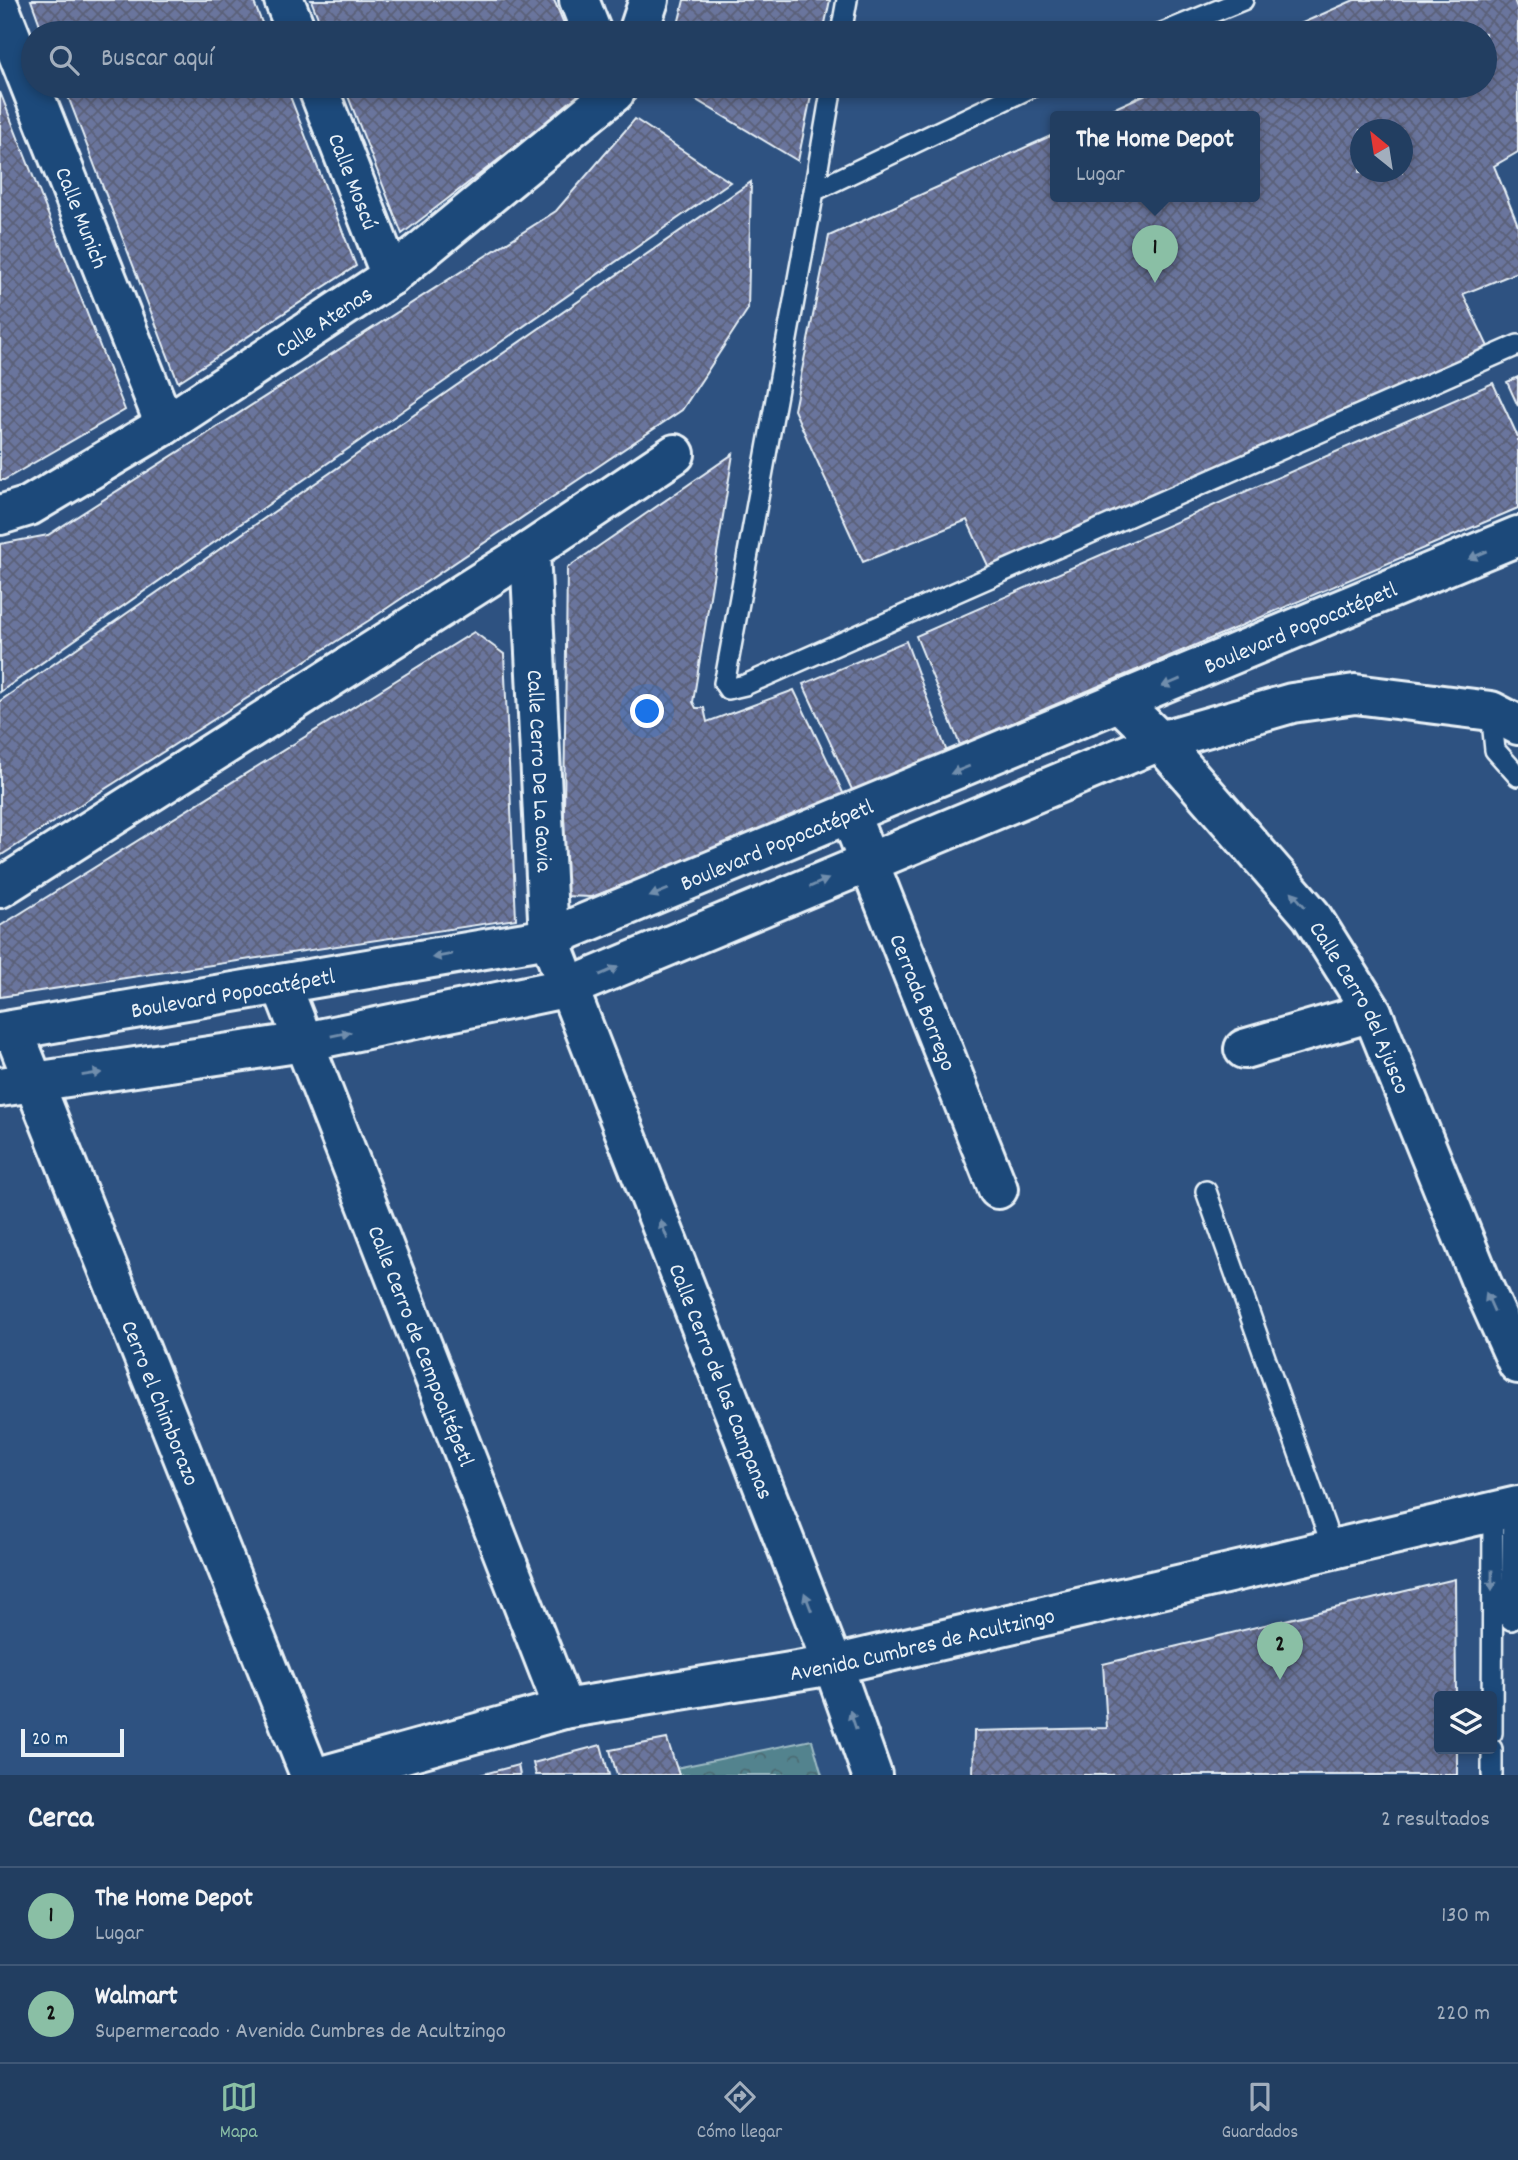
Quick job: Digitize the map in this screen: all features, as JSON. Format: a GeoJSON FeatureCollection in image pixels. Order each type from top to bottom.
{"type":"FeatureCollection","features":[{"type":"Feature","properties":{"kind":"street"},"geometry":{"type":"LineString","coordinates":[[284,0],[292,21]]}},
{"type":"Feature","properties":{"kind":"street"},"geometry":{"type":"LineString","coordinates":[[579,0],[587,21]]}},
{"type":"Feature","properties":{"kind":"street"},"geometry":{"type":"LineString","coordinates":[[642,21],[649,0]]}},
{"type":"Feature","properties":{"kind":"street","name":"Calle Munich"},"geometry":{"type":"LineString","coordinates":[[0,9],[21,62]]}},
{"type":"Feature","properties":{"kind":"street","name":"Calle Munich"},"geometry":{"type":"LineString","coordinates":[[35,98],[164,425]]}},
{"type":"Feature","properties":{"kind":"street","name":"Calle Moscú"},"geometry":{"type":"LineString","coordinates":[[322,98],[391,275]]}},
{"type":"Feature","properties":{"kind":"street","name":"Calle Atenas"},"geometry":{"type":"LineString","coordinates":[[0,514],[29,506],[164,425],[391,275],[603,98]]}},
{"type":"Feature","properties":{"kind":"street"},"geometry":{"type":"LineString","coordinates":[[0,888],[530,551],[675,454]]}},
{"type":"Feature","properties":{"kind":"street","name":"Boulevard Popocatépetl"},"geometry":{"type":"LineString","coordinates":[[7,1031],[549,938],[1121,703],[1518,536]]}},
{"type":"Feature","properties":{"kind":"street","name":"Calle Cerro De La Gavia"},"geometry":{"type":"LineString","coordinates":[[530,551],[549,938],[570,987]]}},
{"type":"Feature","properties":{"kind":"street"},"geometry":{"type":"LineString","coordinates":[[17,1085],[304,1042],[570,987],[1160,741],[1293,703],[1355,694],[1505,718]]}},
{"type":"Feature","properties":{"kind":"street","name":"Calle Cerro del Ajusco"},"geometry":{"type":"LineString","coordinates":[[1121,703],[1160,741],[1311,915],[1372,1012],[1482,1284],[1518,1364]]}},
{"type":"Feature","properties":{"kind":"street","name":"Cerrada Borrego"},"geometry":{"type":"LineString","coordinates":[[849,815],[998,1189]]}},
{"type":"Feature","properties":{"kind":"street","name":"Calle Cerro de Cempoaltépetl"},"geometry":{"type":"LineString","coordinates":[[281,984],[564,1709]]}},
{"type":"Feature","properties":{"kind":"street","name":"Calle Cerro de las Campanas"},"geometry":{"type":"LineString","coordinates":[[570,987],[833,1665],[872,1775]]}},
{"type":"Feature","properties":{"kind":"street"},"geometry":{"type":"LineString","coordinates":[[1244,1049],[1372,1012]]}},
{"type":"Feature","properties":{"kind":"street","name":"Cerro el Chimborazo"},"geometry":{"type":"LineString","coordinates":[[7,1031],[17,1085],[310,1775]]}},
{"type":"Feature","properties":{"kind":"street","name":"Avenida Cumbres de Acultzingo"},"geometry":{"type":"LineString","coordinates":[[325,1775],[564,1709],[833,1665],[1508,1508]]}},
{"type":"Feature","properties":{"kind":"lane"},"geometry":{"type":"LineString","coordinates":[[843,21],[847,0]]}},
{"type":"Feature","properties":{"kind":"lane"},"geometry":{"type":"LineString","coordinates":[[1191,21],[1243,0]]}},
{"type":"Feature","properties":{"kind":"lane"},"geometry":{"type":"LineString","coordinates":[[830,98],[726,674],[728,689],[745,685],[1518,345]]}},
{"type":"Feature","properties":{"kind":"lane"},"geometry":{"type":"LineString","coordinates":[[814,191],[1009,98]]}},
{"type":"Feature","properties":{"kind":"lane"},"geometry":{"type":"LineString","coordinates":[[1505,718],[1495,750],[1518,776]]}},
{"type":"Feature","properties":{"kind":"lane"},"geometry":{"type":"LineString","coordinates":[[1206,1191],[1333,1549]]}},
{"type":"Feature","properties":{"kind":"lane"},"geometry":{"type":"LineString","coordinates":[[1497,1696],[1507,1621],[1508,1508]]}},
{"type":"Feature","properties":{"kind":"lane"},"geometry":{"type":"LineString","coordinates":[[1492,1754],[1492,1775]]}},
{"type":"Feature","properties":{"kind":"green space"},"geometry":{"type":"Polygon","coordinates":[[[812,1740],[822,1775],[679,1775],[676,1768],[812,1740]]]}},
{"type":"Feature","properties":{"kind":"building"},"geometry":{"type":"Polygon","coordinates":[[[31,0],[253,0],[261,21],[39,21],[31,0]]]}},
{"type":"Feature","properties":{"kind":"building"},"geometry":{"type":"Polygon","coordinates":[[[311,0],[554,0],[563,21],[319,21],[311,0]]]}},
{"type":"Feature","properties":{"kind":"building"},"geometry":{"type":"Polygon","coordinates":[[[684,0],[830,0],[826,21],[679,21],[684,0]]]}},
{"type":"Feature","properties":{"kind":"building"},"geometry":{"type":"Polygon","coordinates":[[[1354,0],[1514,0],[1518,10],[1518,152],[1494,166],[1518,225],[1518,272],[1463,294],[1490,351],[990,570],[967,520],[863,562],[794,410],[829,236],[1050,136],[1050,202],[1260,202],[1260,111],[1108,111],[1137,98],[1497,98],[1497,21],[1307,21],[1354,0]]]}},
{"type":"Feature","properties":{"kind":"building"},"geometry":{"type":"Polygon","coordinates":[[[0,92],[125,410],[4,480],[0,480],[0,92]]]}},
{"type":"Feature","properties":{"kind":"building"},"geometry":{"type":"Polygon","coordinates":[[[69,98],[291,98],[356,266],[178,382],[69,98]]]}},
{"type":"Feature","properties":{"kind":"building"},"geometry":{"type":"Polygon","coordinates":[[[349,98],[578,98],[402,234],[349,98]]]}},
{"type":"Feature","properties":{"kind":"building"},"geometry":{"type":"Polygon","coordinates":[[[693,98],[811,98],[798,161],[693,98]]]}},
{"type":"Feature","properties":{"kind":"building"},"geometry":{"type":"Polygon","coordinates":[[[635,119],[730,182],[0,692],[0,544],[48,535],[556,211],[635,119]]]}},
{"type":"Feature","properties":{"kind":"building"},"geometry":{"type":"Polygon","coordinates":[[[751,182],[748,309],[682,410],[368,621],[0,856],[0,701],[751,182]]]}},
{"type":"Feature","properties":{"kind":"building"},"geometry":{"type":"Polygon","coordinates":[[[1518,377],[1518,406],[1507,382],[1518,377]]]}},
{"type":"Feature","properties":{"kind":"building"},"geometry":{"type":"Polygon","coordinates":[[[1493,383],[1518,437],[1518,508],[960,745],[916,636],[1493,383]]]}},
{"type":"Feature","properties":{"kind":"building"},"geometry":{"type":"Polygon","coordinates":[[[733,454],[693,702],[696,708],[704,708],[707,722],[794,690],[845,797],[592,897],[563,896],[567,568],[733,454]]]}},
{"type":"Feature","properties":{"kind":"building"},"geometry":{"type":"Polygon","coordinates":[[[474,632],[504,654],[516,919],[0,997],[0,926],[474,632]]]}},
{"type":"Feature","properties":{"kind":"building"},"geometry":{"type":"Polygon","coordinates":[[[906,641],[948,755],[854,794],[803,684],[906,641]]]}},
{"type":"Feature","properties":{"kind":"building"},"geometry":{"type":"Polygon","coordinates":[[[1455,1579],[1456,1691],[1434,1691],[1434,1754],[1457,1754],[1457,1775],[973,1775],[974,1731],[1107,1728],[1103,1664],[1455,1579]]]}},
{"type":"Feature","properties":{"kind":"building"},"geometry":{"type":"Polygon","coordinates":[[[667,1739],[679,1775],[617,1775],[610,1750],[667,1739]]]}},
{"type":"Feature","properties":{"kind":"building"},"geometry":{"type":"Polygon","coordinates":[[[601,1745],[609,1775],[536,1775],[533,1763],[601,1745]]]}},
{"type":"Feature","properties":{"kind":"building"},"geometry":{"type":"Polygon","coordinates":[[[518,1765],[520,1775],[480,1775],[518,1765]]]}},
{"type":"Feature","properties":{"kind":"place","name":"The Home Depot"},"geometry":{"type":"Point","coordinates":[1155,283]}},
{"type":"Feature","properties":{"kind":"place","name":"Walmart"},"geometry":{"type":"Point","coordinates":[1280,1680]}}]}
